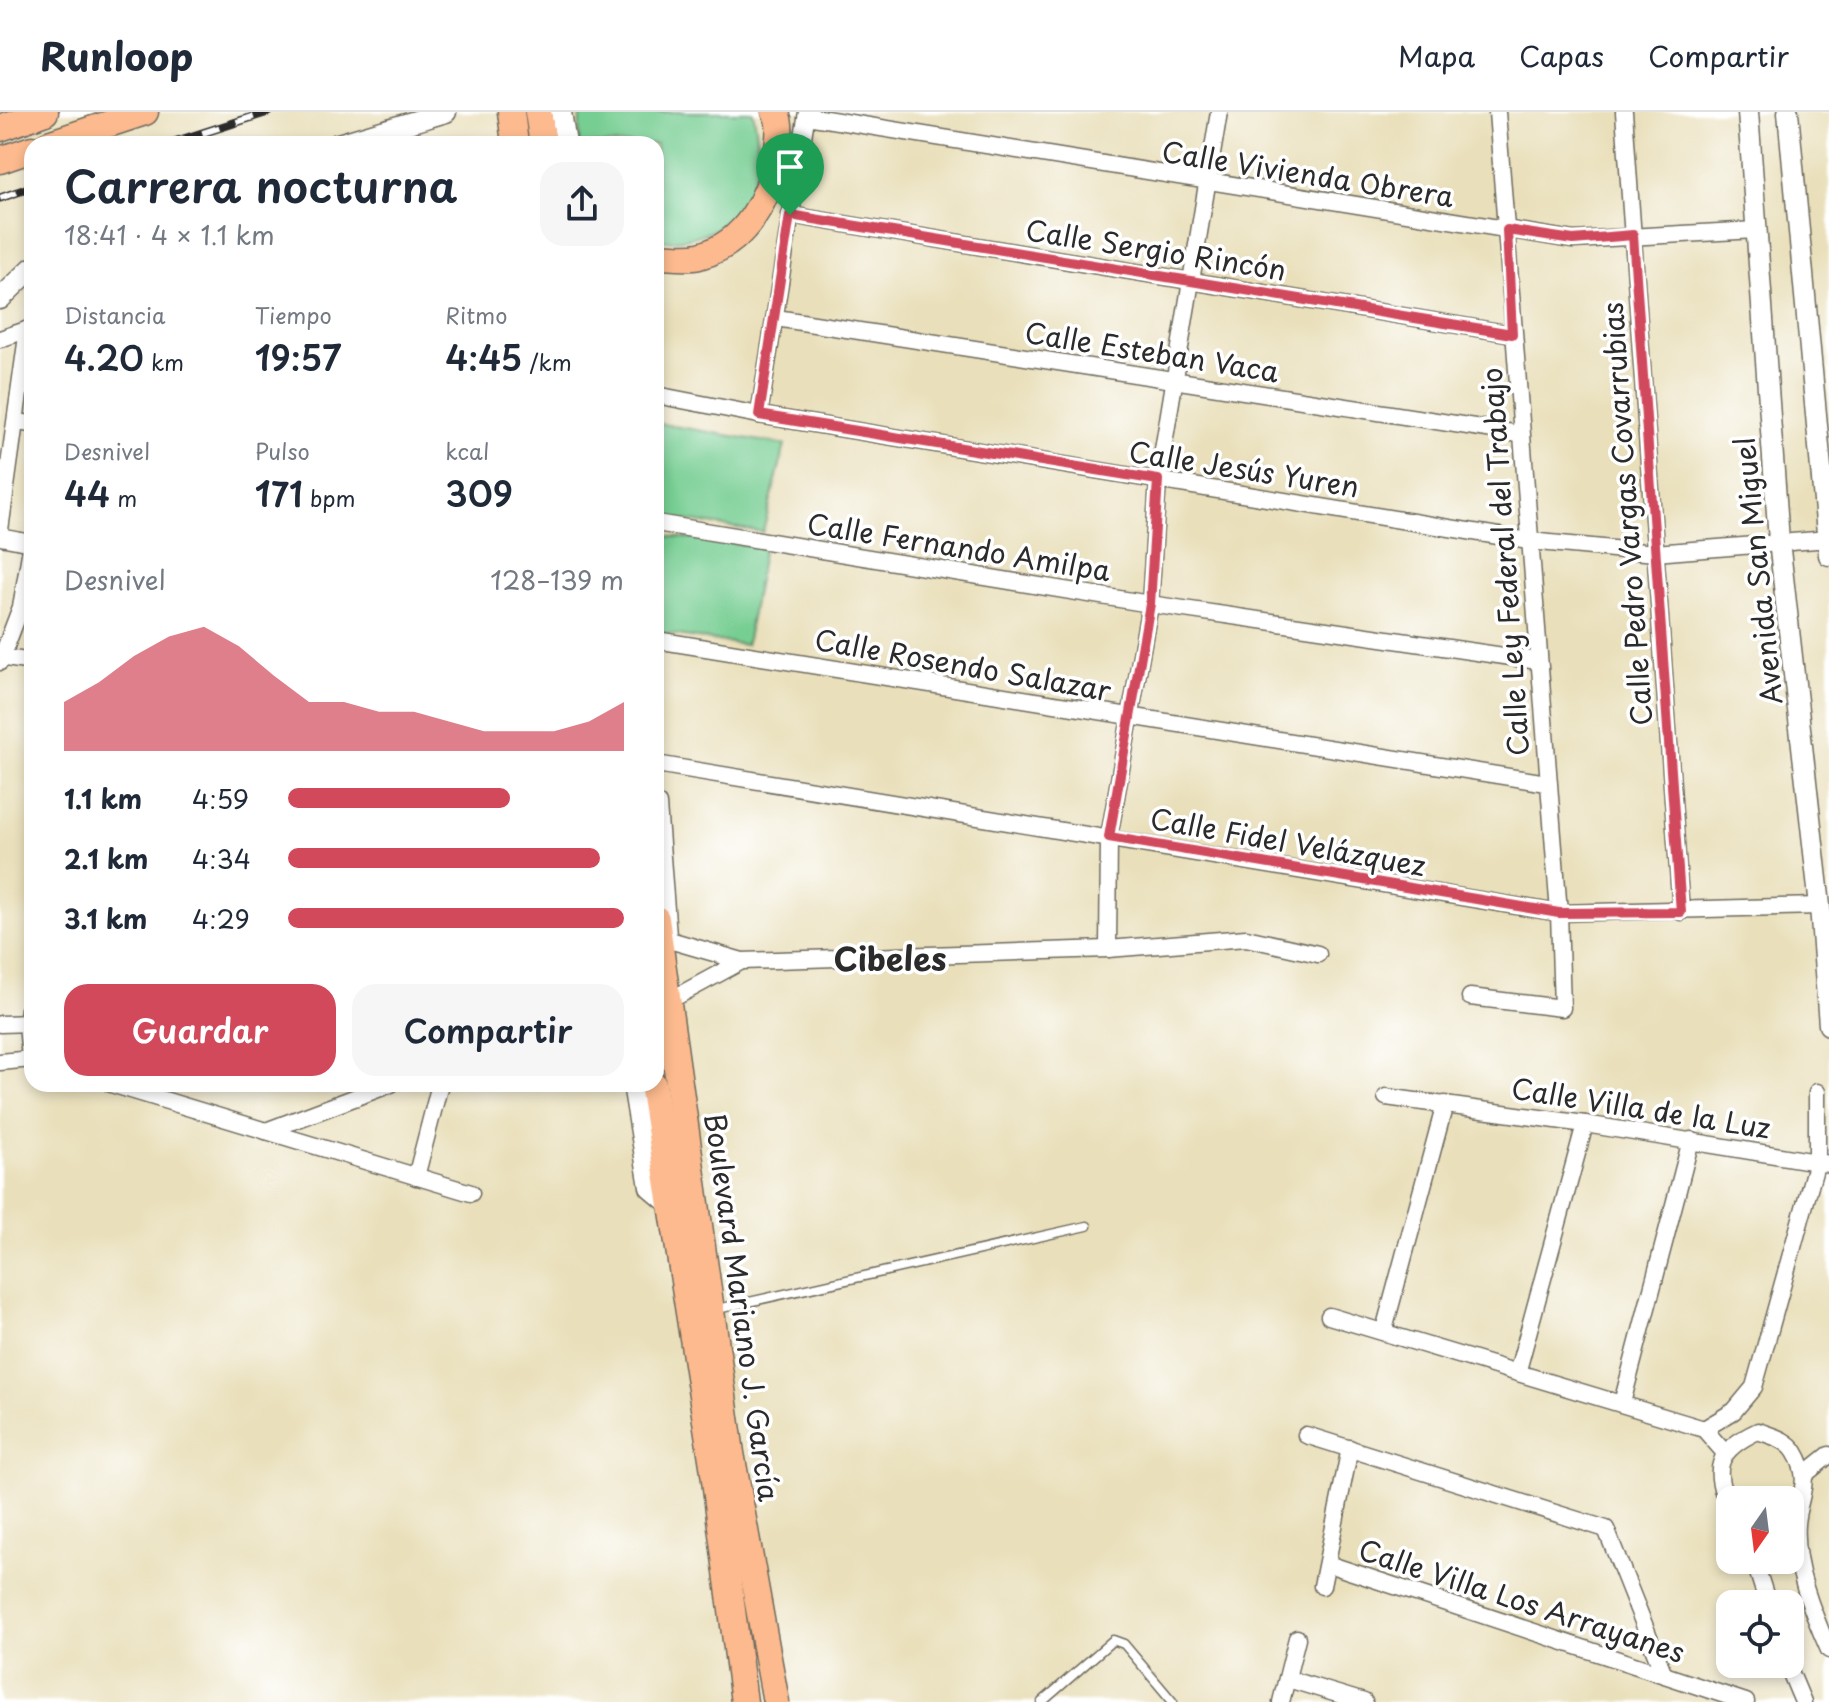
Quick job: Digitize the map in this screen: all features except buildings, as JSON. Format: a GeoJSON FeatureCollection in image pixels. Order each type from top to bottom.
{"type":"FeatureCollection","features":[{"type":"Feature","properties":{"kind":"main road"},"geometry":{"type":"LineString","coordinates":[[0,128],[45,112]]}},
{"type":"Feature","properties":{"kind":"main road"},"geometry":{"type":"LineString","coordinates":[[72,136],[145,112]]}},
{"type":"Feature","properties":{"kind":"main road"},"geometry":{"type":"LineString","coordinates":[[511,112],[514,136]]}},
{"type":"Feature","properties":{"kind":"main road"},"geometry":{"type":"LineString","coordinates":[[538,112],[542,136]]}},
{"type":"Feature","properties":{"kind":"main road"},"geometry":{"type":"LineString","coordinates":[[664,256],[699,256],[745,230],[772,184],[778,144],[779,117],[775,112]]}},
{"type":"Feature","properties":{"kind":"main road"},"geometry":{"type":"LineString","coordinates":[[0,160],[24,152]]}},
{"type":"Feature","properties":{"kind":"main road","name":"Boulevard Mariano J. García"},"geometry":{"type":"LineString","coordinates":[[664,958],[675,1063],[710,1310],[732,1526],[744,1702]]}},
{"type":"Feature","properties":{"kind":"main road","name":"Boulevard Mariano J. García"},"geometry":{"type":"LineString","coordinates":[[654,1092],[672,1206],[732,1526],[776,1702]]}},
{"type":"Feature","properties":{"kind":"street"},"geometry":{"type":"LineString","coordinates":[[365,136],[446,112]]}},
{"type":"Feature","properties":{"kind":"street"},"geometry":{"type":"LineString","coordinates":[[501,112],[504,136]]}},
{"type":"Feature","properties":{"kind":"street"},"geometry":{"type":"LineString","coordinates":[[561,112],[565,136]]}},
{"type":"Feature","properties":{"kind":"street"},"geometry":{"type":"LineString","coordinates":[[1108,949],[1109,837],[1150,604],[1158,480],[1219,112]]}},
{"type":"Feature","properties":{"kind":"street","name":"Calle Ley Federal del Trabajo"},"geometry":{"type":"LineString","coordinates":[[1470,997],[1562,1008],[1559,913],[1519,434],[1497,112]]}},
{"type":"Feature","properties":{"kind":"street","name":"Calle Pedro Vargas Covarrubias"},"geometry":{"type":"LineString","coordinates":[[1624,112],[1681,912]]}},
{"type":"Feature","properties":{"kind":"street","name":"Avenida San Miguel"},"geometry":{"type":"LineString","coordinates":[[1748,112],[1779,541],[1820,906],[1829,1025]]}},
{"type":"Feature","properties":{"kind":"street"},"geometry":{"type":"LineString","coordinates":[[1788,112],[1829,544]]}},
{"type":"Feature","properties":{"kind":"street"},"geometry":{"type":"LineString","coordinates":[[759,415],[807,114]]}},
{"type":"Feature","properties":{"kind":"street","name":"Calle Vivienda Obrera"},"geometry":{"type":"LineString","coordinates":[[807,114],[1208,184],[1573,240],[1756,230]]}},
{"type":"Feature","properties":{"kind":"street","name":"Calle Sergio Rincón"},"geometry":{"type":"LineString","coordinates":[[790,215],[1512,334]]}},
{"type":"Feature","properties":{"kind":"street"},"geometry":{"type":"LineString","coordinates":[[0,299],[24,276]]}},
{"type":"Feature","properties":{"kind":"street","name":"Calle Esteban Vaca"},"geometry":{"type":"LineString","coordinates":[[776,318],[1519,434]]}},
{"type":"Feature","properties":{"kind":"street"},"geometry":{"type":"LineString","coordinates":[[0,339],[24,330]]}},
{"type":"Feature","properties":{"kind":"street","name":"Calle Jesús Yuren"},"geometry":{"type":"LineString","coordinates":[[664,397],[759,415],[1529,541],[1655,553],[1779,541],[1829,544]]}},
{"type":"Feature","properties":{"kind":"street"},"geometry":{"type":"LineString","coordinates":[[0,530],[24,423]]}},
{"type":"Feature","properties":{"kind":"street","name":"Calle Fernando Amilpa"},"geometry":{"type":"LineString","coordinates":[[664,524],[1150,604],[1538,661]]}},
{"type":"Feature","properties":{"kind":"street"},"geometry":{"type":"LineString","coordinates":[[0,537],[24,542]]}},
{"type":"Feature","properties":{"kind":"street"},"geometry":{"type":"LineString","coordinates":[[24,590],[21,607],[1,659],[24,661]]}},
{"type":"Feature","properties":{"kind":"street","name":"Calle Rosendo Salazar"},"geometry":{"type":"LineString","coordinates":[[664,641],[1547,783]]}},
{"type":"Feature","properties":{"kind":"street","name":"Calle Fidel Velázquez"},"geometry":{"type":"LineString","coordinates":[[664,765],[1559,913],[1820,906]]}},
{"type":"Feature","properties":{"kind":"street"},"geometry":{"type":"LineString","coordinates":[[664,930],[742,961],[1108,949],[1246,938],[1318,954]]}},
{"type":"Feature","properties":{"kind":"street"},"geometry":{"type":"LineString","coordinates":[[664,948],[672,999],[675,1063]]}},
{"type":"Feature","properties":{"kind":"street"},"geometry":{"type":"LineString","coordinates":[[672,999],[742,961]]}},
{"type":"Feature","properties":{"kind":"street"},"geometry":{"type":"LineString","coordinates":[[0,1024],[24,1023]]}},
{"type":"Feature","properties":{"kind":"street"},"geometry":{"type":"LineString","coordinates":[[0,1062],[24,1060]]}},
{"type":"Feature","properties":{"kind":"street"},"geometry":{"type":"LineString","coordinates":[[137,1092],[471,1193]]}},
{"type":"Feature","properties":{"kind":"street"},"geometry":{"type":"LineString","coordinates":[[266,1131],[370,1092]]}},
{"type":"Feature","properties":{"kind":"street"},"geometry":{"type":"LineString","coordinates":[[416,1177],[438,1092]]}},
{"type":"Feature","properties":{"kind":"street"},"geometry":{"type":"LineString","coordinates":[[634,1092],[650,1187],[672,1206]]}},
{"type":"Feature","properties":{"kind":"street"},"geometry":{"type":"LineString","coordinates":[[1704,1429],[1734,1411],[1754,1387],[1823,1162],[1817,1092]]}},
{"type":"Feature","properties":{"kind":"street","name":"Calle Villa de la Luz"},"geometry":{"type":"LineString","coordinates":[[1386,1097],[1585,1124],[1823,1162]]}},
{"type":"Feature","properties":{"kind":"street"},"geometry":{"type":"LineString","coordinates":[[1384,1330],[1445,1104]]}},
{"type":"Feature","properties":{"kind":"street"},"geometry":{"type":"LineString","coordinates":[[1518,1370],[1585,1124]]}},
{"type":"Feature","properties":{"kind":"street"},"geometry":{"type":"LineString","coordinates":[[1622,1403],[1691,1140]]}},
{"type":"Feature","properties":{"kind":"street"},"geometry":{"type":"LineString","coordinates":[[1329,1316],[1518,1370],[1704,1429],[1724,1452]]}},
{"type":"Feature","properties":{"kind":"street"},"geometry":{"type":"LineString","coordinates":[[1721,1486],[1719,1480],[1724,1452],[1737,1441],[1758,1431],[1781,1439],[1795,1451],[1804,1475],[1804,1486]]}},
{"type":"Feature","properties":{"kind":"street"},"geometry":{"type":"LineString","coordinates":[[1306,1435],[1606,1529],[1663,1672]]}},
{"type":"Feature","properties":{"kind":"street"},"geometry":{"type":"LineString","coordinates":[[1322,1586],[1350,1448]]}},
{"type":"Feature","properties":{"kind":"street"},"geometry":{"type":"LineString","coordinates":[[1804,1475],[1829,1455]]}},
{"type":"Feature","properties":{"kind":"street","name":"Calle Villa Los Arrayanes"},"geometry":{"type":"LineString","coordinates":[[1328,1564],[1663,1672],[1746,1702]]}},
{"type":"Feature","properties":{"kind":"street"},"geometry":{"type":"LineString","coordinates":[[1803,1574],[1829,1650]]}},
{"type":"Feature","properties":{"kind":"street"},"geometry":{"type":"LineString","coordinates":[[1281,1702],[1297,1638]]}},
{"type":"Feature","properties":{"kind":"street"},"geometry":{"type":"LineString","coordinates":[[1793,1678],[1803,1702]]}},
{"type":"Feature","properties":{"kind":"street"},"geometry":{"type":"LineString","coordinates":[[1288,1679],[1364,1702]]}},
{"type":"Feature","properties":{"kind":"lane"},"geometry":{"type":"LineString","coordinates":[[710,1310],[1087,1226]]}},
{"type":"Feature","properties":{"kind":"lane"},"geometry":{"type":"LineString","coordinates":[[1042,1702],[1113,1640],[1124,1644],[1173,1702]]}},
{"type":"Feature","properties":{"kind":"green space"},"geometry":{"type":"Polygon","coordinates":[[[580,112],[753,112],[757,164],[751,186],[741,205],[727,221],[707,232],[684,239],[664,240],[664,136],[579,136],[580,112]]]}},
{"type":"Feature","properties":{"kind":"green space"},"geometry":{"type":"Polygon","coordinates":[[[664,424],[785,445],[763,532],[664,517],[664,424]]]}},
{"type":"Feature","properties":{"kind":"green space"},"geometry":{"type":"Polygon","coordinates":[[[664,536],[764,547],[746,645],[664,633],[664,536]]]}},
{"type":"Feature","properties":{"kind":"railway"},"geometry":{"type":"LineString","coordinates":[[193,136],[268,112]]}},
{"type":"Feature","properties":{"kind":"railway"},"geometry":{"type":"LineString","coordinates":[[0,198],[24,190]]}},
{"type":"Feature","properties":{"kind":"district","name":"Cibeles"},"geometry":{"type":"Point","coordinates":[890,958]}},
{"type":"Feature","properties":{"kind":"route"},"geometry":{"type":"LineString","coordinates":[[790,215],[1512,334],[1507,230],[1573,240],[1633,235],[1681,912],[1559,913],[1109,837],[1150,604],[1158,480],[759,415],[790,215]]}}]}
